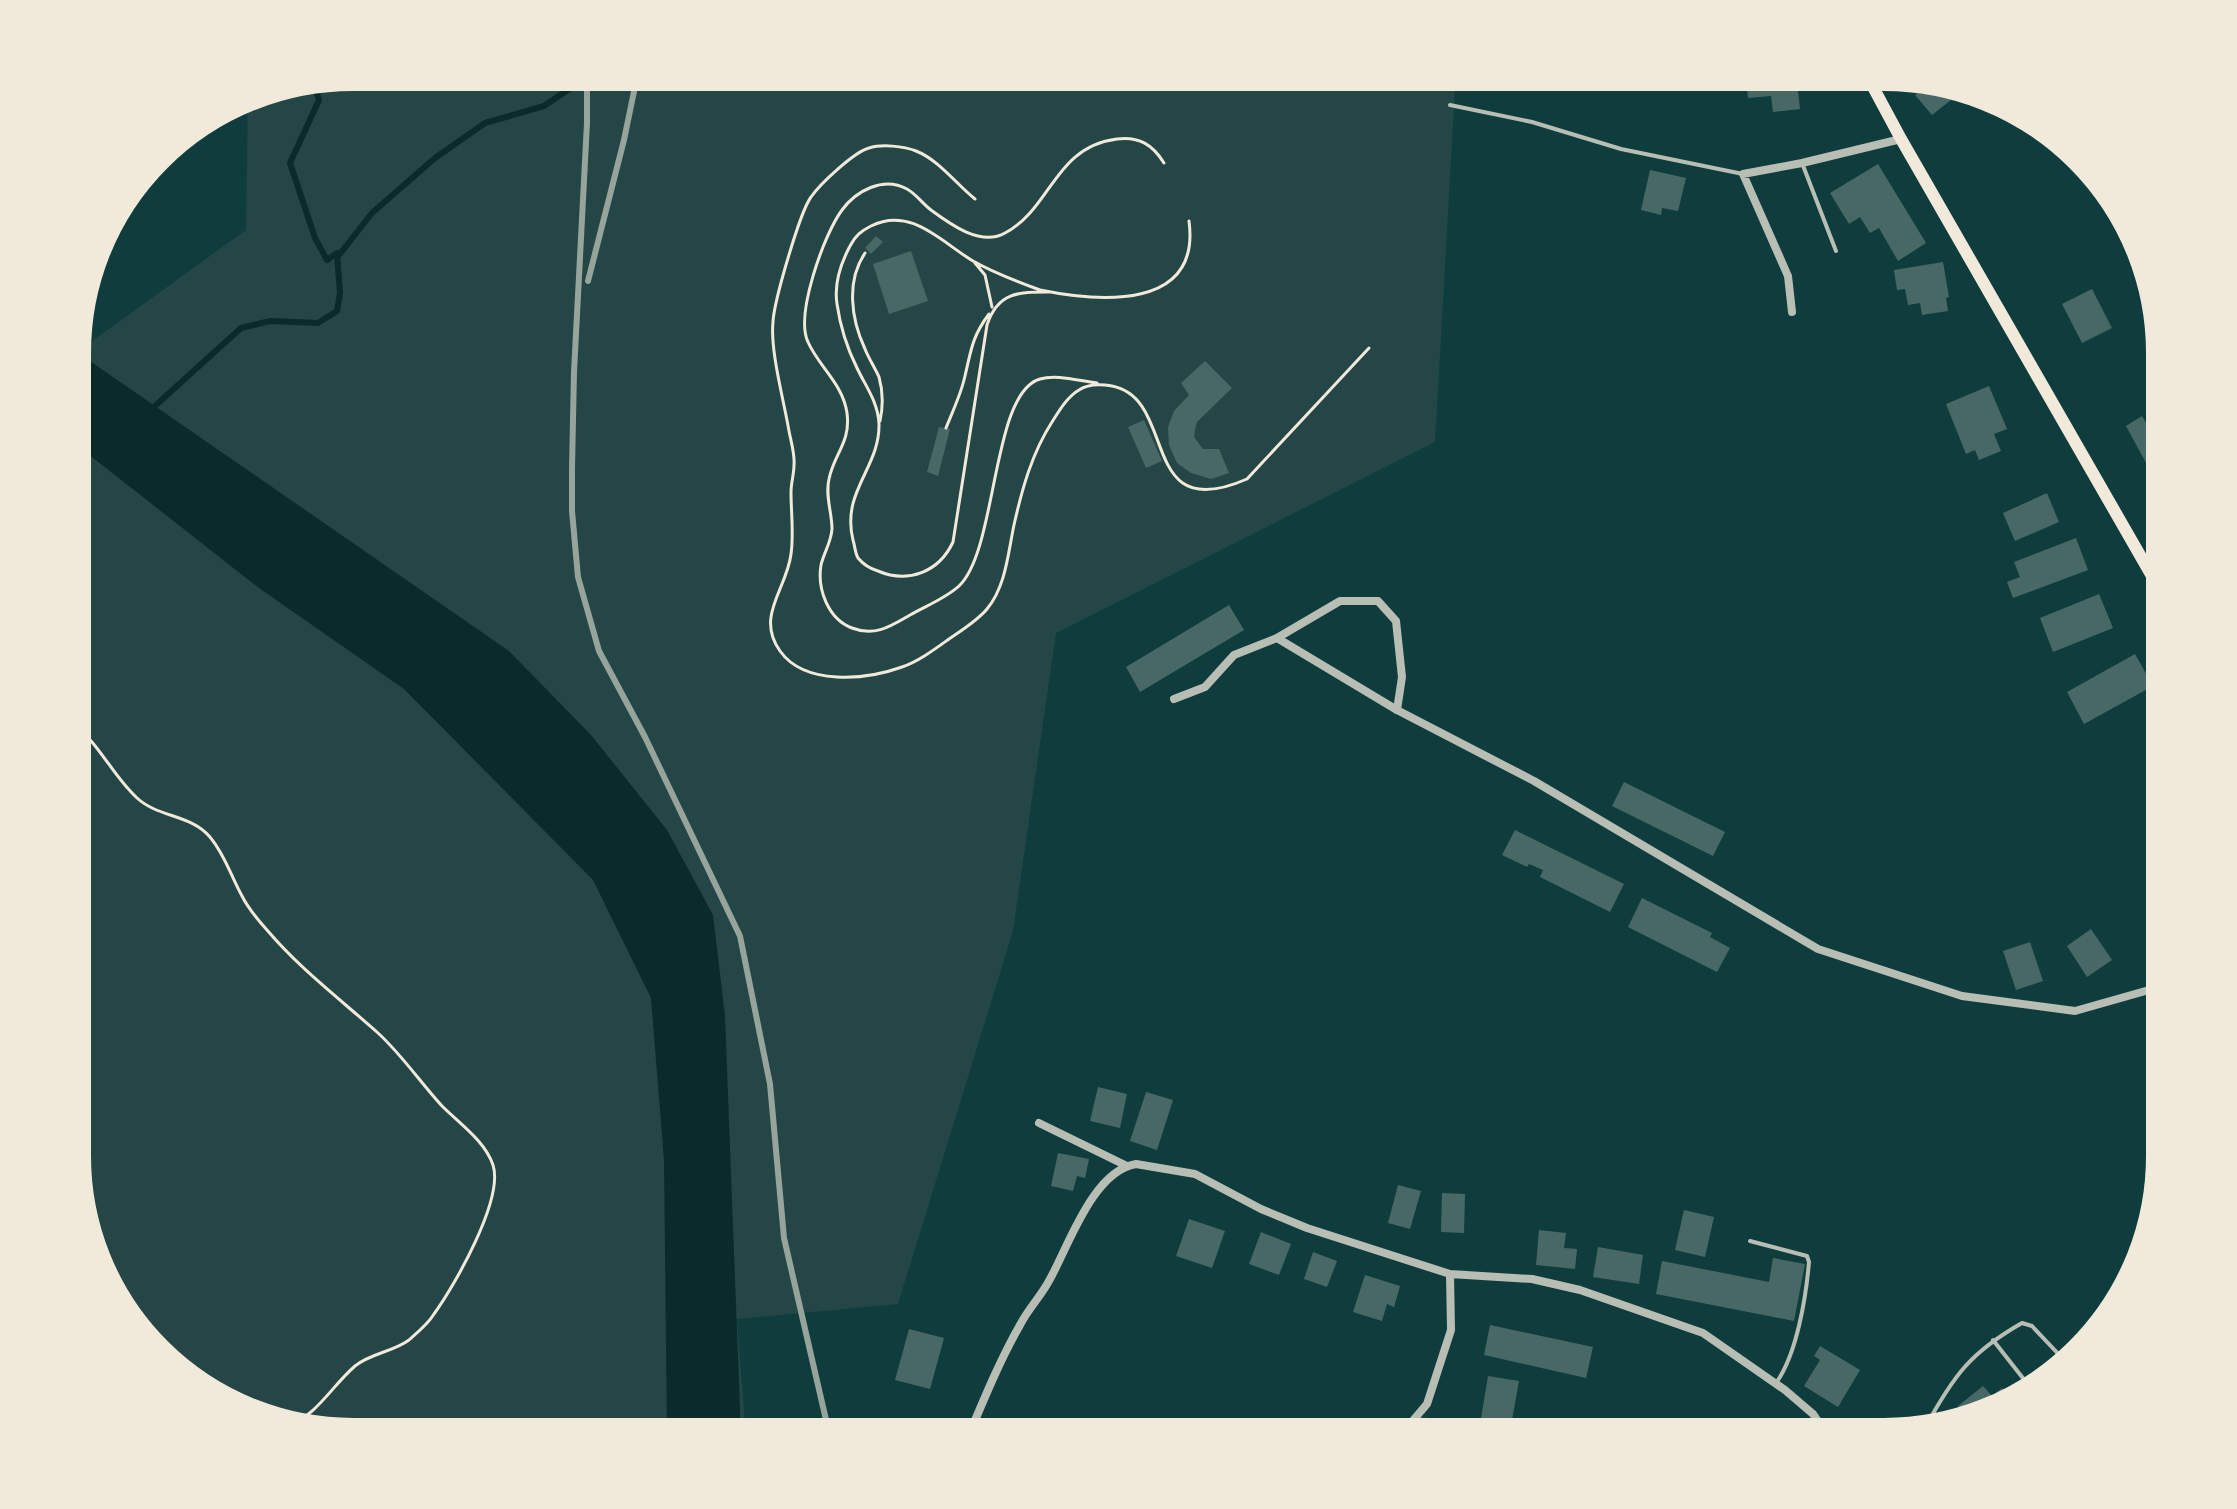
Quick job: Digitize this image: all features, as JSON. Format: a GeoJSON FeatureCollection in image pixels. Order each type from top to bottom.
{"type":"FeatureCollection","features":[{"type":"Feature","properties":{"kind":"main road"},"geometry":{"type":"LineString","coordinates":[[1873,86],[2150,573]]}},
{"type":"Feature","properties":{"kind":"street"},"geometry":{"type":"LineString","coordinates":[[1792,312],[1788,276],[1743,174],[1901,139]]}},
{"type":"Feature","properties":{"kind":"street"},"geometry":{"type":"LineString","coordinates":[[1174,699],[1205,687],[1234,655],[1277,638],[1340,601],[1378,601],[1396,621],[1402,677],[1397,710]]}},
{"type":"Feature","properties":{"kind":"street"},"geometry":{"type":"LineString","coordinates":[[1277,638],[1397,710],[1534,781],[1818,949],[1962,996],[2075,1011],[2150,989]]}},
{"type":"Feature","properties":{"kind":"street"},"geometry":{"type":"LineString","coordinates":[[1039,1123],[1127,1166],[1167,1168],[1195,1174],[1261,1209],[1307,1228],[1450,1274],[1532,1279],[1616,1302],[1703,1333],[1776,1383],[1818,1422]]}},
{"type":"Feature","properties":{"kind":"street"},"geometry":{"type":"LineString","coordinates":[[975,1423],[1020,1324],[1050,1280],[1089,1201],[1127,1166]]}},
{"type":"Feature","properties":{"kind":"street"},"geometry":{"type":"LineString","coordinates":[[1411,1422],[1427,1404],[1451,1330],[1450,1274]]}},
{"type":"Feature","properties":{"kind":"lane"},"geometry":{"type":"LineString","coordinates":[[1450,105],[1532,122],[1621,149],[1743,174]]}},
{"type":"Feature","properties":{"kind":"lane"},"geometry":{"type":"LineString","coordinates":[[1802,163],[1836,251]]}},
{"type":"Feature","properties":{"kind":"lane"},"geometry":{"type":"LineString","coordinates":[[1750,1241],[1798,1252],[1807,1256],[1809,1262],[1791,1353],[1776,1383]]}},
{"type":"Feature","properties":{"kind":"lane"},"geometry":{"type":"LineString","coordinates":[[1933,1418],[1944,1393],[1966,1363],[1993,1340],[2022,1323],[2032,1326],[2061,1356]]}},
{"type":"Feature","properties":{"kind":"lane"},"geometry":{"type":"LineString","coordinates":[[1993,1340],[2025,1381]]}},
{"type":"Feature","properties":{"kind":"path"},"geometry":{"type":"LineString","coordinates":[[1164,163],[1150,144],[1128,138],[1105,141],[1079,152],[1058,172],[1021,223],[1002,236],[986,237],[966,232],[931,210],[907,188],[888,185],[870,186],[854,196],[840,213],[825,244],[806,305],[804,325],[807,341],[838,386],[847,411],[847,436],[829,479],[831,542],[822,561],[820,577],[825,600],[836,618],[852,628],[880,632],[960,585],[971,568],[989,506],[1006,427],[1028,385],[1041,379],[1123,388],[1150,418],[1167,467],[1176,477],[1205,490],[1225,488],[1247,479],[1369,348]]}},
{"type":"Feature","properties":{"kind":"path"},"geometry":{"type":"LineString","coordinates":[[975,199],[933,161],[914,150],[890,147],[867,148],[837,170],[810,198],[797,229],[773,322],[795,461],[791,489],[791,560],[770,609],[770,631],[779,650],[792,664],[811,675],[862,675],[902,667],[933,651],[975,621],[988,608],[1001,585],[1024,485],[1041,438],[1062,407],[1079,390],[1100,384]]}},
{"type":"Feature","properties":{"kind":"path"},"geometry":{"type":"LineString","coordinates":[[879,429],[875,403],[856,366],[837,303],[838,278],[854,237],[882,220],[908,220],[975,262],[1010,279],[1070,296],[1123,298],[1140,296],[1162,287],[1184,264],[1190,252],[1189,221]]}},
{"type":"Feature","properties":{"kind":"path"},"geometry":{"type":"LineString","coordinates":[[865,253],[858,264],[852,300],[863,347],[879,378],[883,405],[871,458],[853,498],[851,529],[857,557],[869,568],[899,577],[915,577],[934,567],[948,553],[953,542],[992,309],[985,275],[975,262]]}},
{"type":"Feature","properties":{"kind":"path"},"geometry":{"type":"LineString","coordinates":[[946,428],[964,382],[970,346],[977,329],[992,309],[1006,298],[1021,292],[1051,292]]}},
{"type":"Feature","properties":{"kind":"path"},"geometry":{"type":"LineString","coordinates":[[86,734],[136,797],[152,809],[197,825],[211,839],[228,864],[242,897],[266,929],[297,962],[379,1034],[484,1148],[492,1163],[494,1194],[483,1224],[433,1317],[404,1343],[362,1360],[306,1418]]}},
{"type":"Feature","properties":{"kind":"shaded area"},"geometry":{"type":"Polygon","coordinates":[[[1455,86],[1435,442],[1056,633],[1013,931],[898,1304],[737,1319],[745,1423],[353,1423],[318,1421],[284,1414],[251,1403],[205,1378],[164,1345],[141,1318],[106,1258],[91,1208],[86,1156],[87,343],[246,230],[248,108],[267,100],[318,88],[1455,86]]]}},
{"type":"Feature","properties":{"kind":"shaded area"},"geometry":{"type":"Polygon","coordinates":[[[86,358],[509,651],[591,735],[667,830],[713,915],[725,1016],[740,1423],[667,1423],[664,1160],[651,998],[593,880],[404,689],[259,588],[86,452],[86,358]]]}},
{"type":"Feature","properties":{"kind":"shaded area"},"geometry":{"type":"Polygon","coordinates":[[[1420,1416],[1448,1422],[1418,1422],[1420,1416]]]}},
{"type":"Feature","properties":{"kind":"building"},"geometry":{"type":"Polygon","coordinates":[[[1747,86],[1797,86],[1800,109],[1773,112],[1771,96],[1748,98],[1747,86]]]}},
{"type":"Feature","properties":{"kind":"building"},"geometry":{"type":"Polygon","coordinates":[[[1923,89],[1945,93],[1951,100],[1932,115],[1915,95],[1923,89]]]}},
{"type":"Feature","properties":{"kind":"building"},"geometry":{"type":"Polygon","coordinates":[[[1878,164],[1926,243],[1898,261],[1879,228],[1870,233],[1860,217],[1849,224],[1830,193],[1878,164]]]}},
{"type":"Feature","properties":{"kind":"building"},"geometry":{"type":"Polygon","coordinates":[[[1650,170],[1686,178],[1678,211],[1662,208],[1661,215],[1641,210],[1650,170]]]}},
{"type":"Feature","properties":{"kind":"building"},"geometry":{"type":"Polygon","coordinates":[[[876,236],[883,242],[871,254],[865,248],[876,236]]]}},
{"type":"Feature","properties":{"kind":"building"},"geometry":{"type":"Polygon","coordinates":[[[911,251],[928,301],[889,314],[873,264],[911,251]]]}},
{"type":"Feature","properties":{"kind":"building"},"geometry":{"type":"Polygon","coordinates":[[[1943,262],[1949,297],[1946,298],[1948,311],[1922,315],[1920,303],[1908,305],[1905,289],[1897,290],[1894,270],[1943,262]]]}},
{"type":"Feature","properties":{"kind":"building"},"geometry":{"type":"Polygon","coordinates":[[[2092,289],[2112,328],[2082,343],[2062,304],[2092,289]]]}},
{"type":"Feature","properties":{"kind":"building"},"geometry":{"type":"Polygon","coordinates":[[[1205,361],[1232,388],[1197,422],[1195,430],[1194,437],[1203,449],[1219,449],[1229,473],[1211,479],[1191,473],[1177,463],[1169,445],[1168,427],[1174,411],[1189,395],[1181,383],[1205,361]]]}},
{"type":"Feature","properties":{"kind":"building"},"geometry":{"type":"Polygon","coordinates":[[[1989,386],[2007,429],[1994,434],[2001,451],[1979,460],[1975,450],[1966,454],[1946,404],[1989,386]]]}},
{"type":"Feature","properties":{"kind":"building"},"geometry":{"type":"Polygon","coordinates":[[[2142,416],[2147,424],[2150,422],[2150,470],[2126,426],[2142,416]]]}},
{"type":"Feature","properties":{"kind":"building"},"geometry":{"type":"Polygon","coordinates":[[[1144,420],[1162,461],[1146,468],[1128,427],[1144,420]]]}},
{"type":"Feature","properties":{"kind":"building"},"geometry":{"type":"Polygon","coordinates":[[[939,427],[950,429],[938,476],[927,472],[939,427]]]}},
{"type":"Feature","properties":{"kind":"building"},"geometry":{"type":"Polygon","coordinates":[[[2047,493],[2059,522],[2015,541],[2003,513],[2047,493]]]}},
{"type":"Feature","properties":{"kind":"building"},"geometry":{"type":"Polygon","coordinates":[[[2076,538],[2088,570],[2013,598],[2007,582],[2020,577],[2014,562],[2076,538]]]}},
{"type":"Feature","properties":{"kind":"building"},"geometry":{"type":"Polygon","coordinates":[[[2099,594],[2113,628],[2053,652],[2040,618],[2099,594]]]}},
{"type":"Feature","properties":{"kind":"building"},"geometry":{"type":"Polygon","coordinates":[[[1229,605],[1244,630],[1140,692],[1126,667],[1229,605]]]}},
{"type":"Feature","properties":{"kind":"building"},"geometry":{"type":"Polygon","coordinates":[[[2135,654],[2150,681],[2150,688],[2084,724],[2067,692],[2135,654]]]}},
{"type":"Feature","properties":{"kind":"building"},"geometry":{"type":"Polygon","coordinates":[[[1624,782],[1725,832],[1713,856],[1612,806],[1624,782]]]}},
{"type":"Feature","properties":{"kind":"building"},"geometry":{"type":"Polygon","coordinates":[[[1515,830],[1624,884],[1610,912],[1540,877],[1543,870],[1529,864],[1527,867],[1502,855],[1515,830]]]}},
{"type":"Feature","properties":{"kind":"building"},"geometry":{"type":"Polygon","coordinates":[[[1642,898],[1712,933],[1710,937],[1730,948],[1717,972],[1628,927],[1642,898]]]}},
{"type":"Feature","properties":{"kind":"building"},"geometry":{"type":"Polygon","coordinates":[[[2091,929],[2112,960],[2087,977],[2067,946],[2091,929]]]}},
{"type":"Feature","properties":{"kind":"building"},"geometry":{"type":"Polygon","coordinates":[[[2030,942],[2043,981],[2016,990],[2003,951],[2030,942]]]}},
{"type":"Feature","properties":{"kind":"building"},"geometry":{"type":"Polygon","coordinates":[[[1098,1087],[1127,1094],[1120,1128],[1090,1121],[1098,1087]]]}},
{"type":"Feature","properties":{"kind":"building"},"geometry":{"type":"Polygon","coordinates":[[[1146,1092],[1173,1100],[1157,1150],[1130,1141],[1146,1092]]]}},
{"type":"Feature","properties":{"kind":"building"},"geometry":{"type":"Polygon","coordinates":[[[1058,1153],[1089,1159],[1085,1178],[1077,1176],[1073,1191],[1051,1186],[1058,1153]]]}},
{"type":"Feature","properties":{"kind":"building"},"geometry":{"type":"Polygon","coordinates":[[[1398,1185],[1421,1191],[1410,1229],[1388,1223],[1398,1185]]]}},
{"type":"Feature","properties":{"kind":"building"},"geometry":{"type":"Polygon","coordinates":[[[1442,1193],[1465,1194],[1464,1233],[1441,1232],[1442,1193]]]}},
{"type":"Feature","properties":{"kind":"building"},"geometry":{"type":"Polygon","coordinates":[[[1684,1210],[1714,1217],[1705,1257],[1675,1250],[1684,1210]]]}},
{"type":"Feature","properties":{"kind":"building"},"geometry":{"type":"Polygon","coordinates":[[[1189,1219],[1225,1231],[1212,1268],[1176,1256],[1189,1219]]]}},
{"type":"Feature","properties":{"kind":"building"},"geometry":{"type":"Polygon","coordinates":[[[1539,1230],[1566,1233],[1564,1248],[1577,1249],[1575,1269],[1536,1265],[1539,1230]]]}},
{"type":"Feature","properties":{"kind":"building"},"geometry":{"type":"Polygon","coordinates":[[[1261,1232],[1291,1244],[1279,1275],[1249,1264],[1261,1232]]]}},
{"type":"Feature","properties":{"kind":"building"},"geometry":{"type":"Polygon","coordinates":[[[1598,1247],[1643,1255],[1639,1284],[1593,1277],[1598,1247]]]}},
{"type":"Feature","properties":{"kind":"building"},"geometry":{"type":"Polygon","coordinates":[[[1313,1252],[1337,1261],[1327,1287],[1304,1279],[1313,1252]]]}},
{"type":"Feature","properties":{"kind":"building"},"geometry":{"type":"Polygon","coordinates":[[[1773,1258],[1805,1264],[1794,1321],[1656,1294],[1662,1261],[1769,1282],[1773,1258]]]}},
{"type":"Feature","properties":{"kind":"building"},"geometry":{"type":"Polygon","coordinates":[[[1365,1275],[1400,1286],[1394,1307],[1387,1304],[1382,1321],[1353,1312],[1365,1275]]]}},
{"type":"Feature","properties":{"kind":"building"},"geometry":{"type":"Polygon","coordinates":[[[1490,1325],[1593,1347],[1586,1378],[1484,1355],[1490,1325]]]}},
{"type":"Feature","properties":{"kind":"building"},"geometry":{"type":"Polygon","coordinates":[[[909,1329],[944,1338],[930,1389],[895,1380],[909,1329]]]}},
{"type":"Feature","properties":{"kind":"building"},"geometry":{"type":"Polygon","coordinates":[[[1820,1346],[1860,1370],[1838,1407],[1804,1386],[1820,1360],[1814,1356],[1820,1346]]]}},
{"type":"Feature","properties":{"kind":"building"},"geometry":{"type":"Polygon","coordinates":[[[1488,1376],[1519,1381],[1512,1422],[1480,1422],[1488,1376]]]}},
{"type":"Feature","properties":{"kind":"building"},"geometry":{"type":"Polygon","coordinates":[[[1983,1386],[1992,1396],[2002,1388],[2006,1393],[1962,1411],[1958,1406],[1983,1386]]]}},
{"type":"Feature","properties":{"kind":"waterway"},"geometry":{"type":"LineString","coordinates":[[316,88],[319,100],[290,163],[315,238],[327,260],[337,253],[339,255],[372,213],[435,158],[485,123],[544,106],[574,86]]}},
{"type":"Feature","properties":{"kind":"waterway"},"geometry":{"type":"LineString","coordinates":[[156,405],[241,328],[270,321],[318,323],[337,311],[340,293],[337,253]]}},
{"type":"Feature","properties":{"kind":"railway"},"geometry":{"type":"LineString","coordinates":[[587,86],[572,468],[578,577],[599,651],[645,737],[740,936],[770,1084],[784,1238],[827,1423]]}},
{"type":"Feature","properties":{"kind":"railway"},"geometry":{"type":"LineString","coordinates":[[588,281],[635,86]]}}]}
